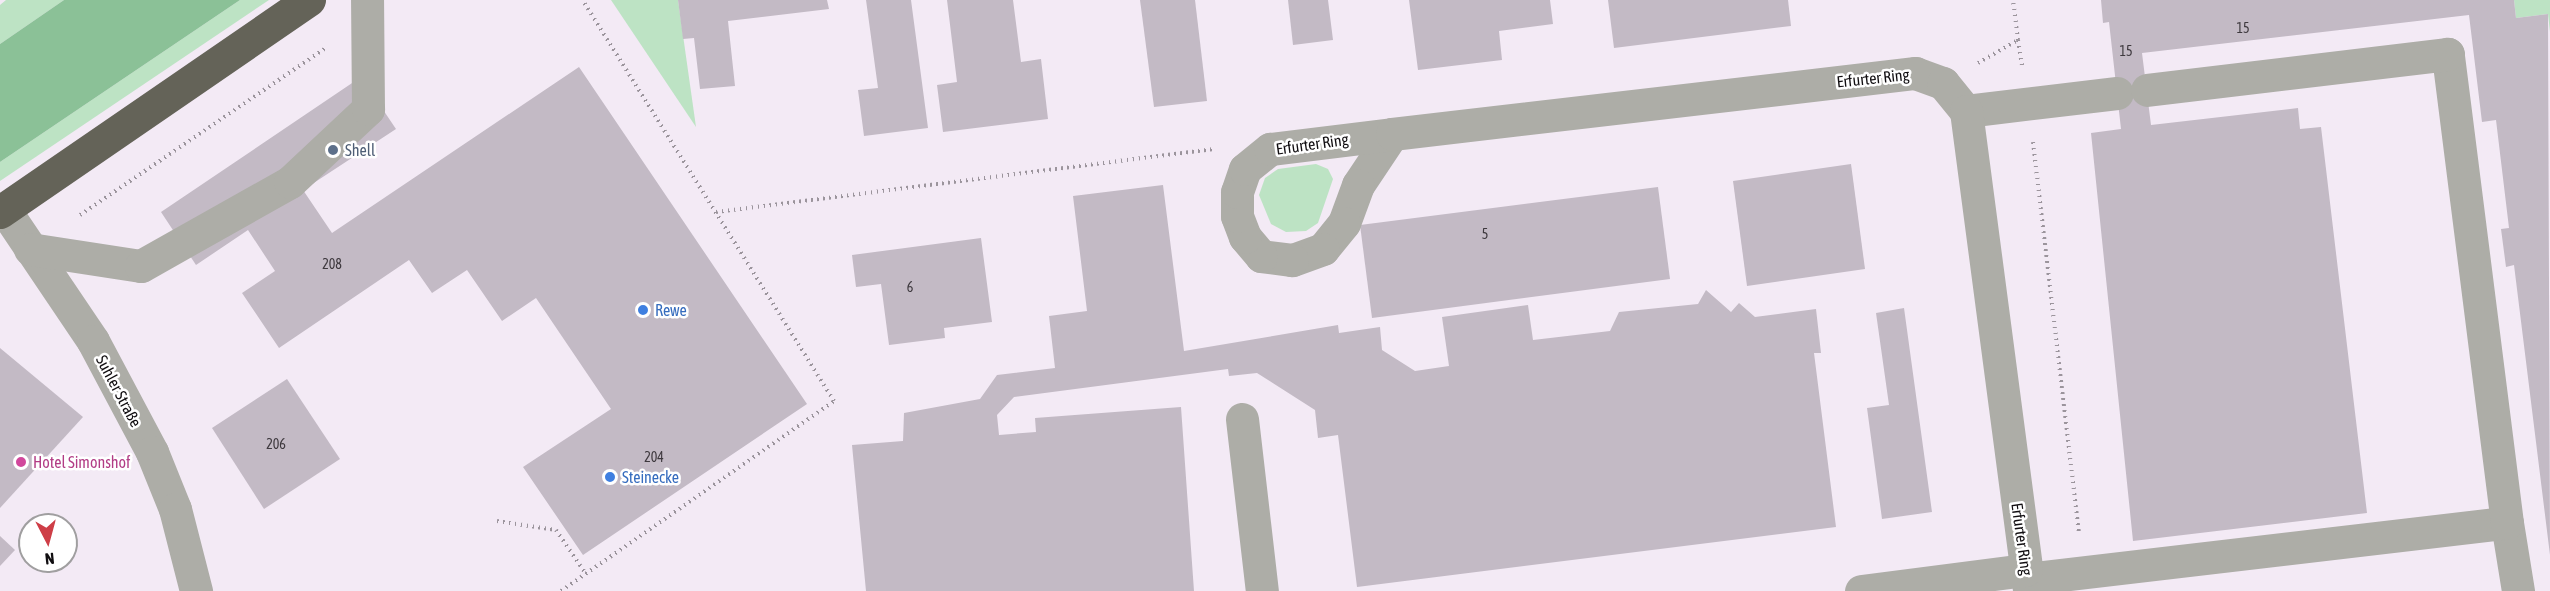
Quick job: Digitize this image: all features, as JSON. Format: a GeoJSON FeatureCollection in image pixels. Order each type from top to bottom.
{"type":"FeatureCollection","features":[{"type":"Feature","properties":{"kind":"highway"},"geometry":{"type":"LineString","coordinates":[[2,210],[309,0]]}},
{"type":"Feature","properties":{"kind":"street"},"geometry":{"type":"LineString","coordinates":[[30,249],[141,266],[290,182],[368,110],[366,12]]}},
{"type":"Feature","properties":{"kind":"street"},"geometry":{"type":"LineString","coordinates":[[1943,83],[1966,111],[2448,54],[2507,523],[2518,591]]}},
{"type":"Feature","properties":{"kind":"street","name":"Erfurter Ring"},"geometry":{"type":"LineString","coordinates":[[1392,134],[1358,185],[1344,223],[1323,249],[1292,260],[1261,256],[1245,237],[1237,216],[1245,169],[1270,149],[1392,134],[1915,73],[1943,83]]}},
{"type":"Feature","properties":{"kind":"street","name":"Erfurter Ring"},"geometry":{"type":"LineString","coordinates":[[1966,111],[2027,580]]}},
{"type":"Feature","properties":{"kind":"street","name":"Suhler Straße"},"geometry":{"type":"LineString","coordinates":[[2,210],[93,341],[152,452],[175,509],[196,591]]}},
{"type":"Feature","properties":{"kind":"street"},"geometry":{"type":"LineString","coordinates":[[1242,419],[1262,591]]}},
{"type":"Feature","properties":{"kind":"street"},"geometry":{"type":"LineString","coordinates":[[1861,591],[2027,580],[2507,523]]}},
{"type":"Feature","properties":{"kind":"path"},"geometry":{"type":"LineString","coordinates":[[561,591],[834,401],[582,0]]}},
{"type":"Feature","properties":{"kind":"path"},"geometry":{"type":"LineString","coordinates":[[2013,0],[2029,104],[2084,573]]}},
{"type":"Feature","properties":{"kind":"path"},"geometry":{"type":"LineString","coordinates":[[30,249],[366,12]]}},
{"type":"Feature","properties":{"kind":"path"},"geometry":{"type":"LineString","coordinates":[[1943,83],[2018,40]]}},
{"type":"Feature","properties":{"kind":"path"},"geometry":{"type":"LineString","coordinates":[[716,212],[1193,149],[1270,149]]}},
{"type":"Feature","properties":{"kind":"path"},"geometry":{"type":"LineString","coordinates":[[497,521],[556,530],[586,573]]}},
{"type":"Feature","properties":{"kind":"green space"},"geometry":{"type":"Polygon","coordinates":[[[6,0],[64,0],[0,44],[0,5],[6,0]]]}},
{"type":"Feature","properties":{"kind":"green space"},"geometry":{"type":"Polygon","coordinates":[[[64,0],[240,0],[0,162],[0,44],[64,0]]]}},
{"type":"Feature","properties":{"kind":"green space"},"geometry":{"type":"Polygon","coordinates":[[[240,0],[269,0],[0,181],[0,162],[240,0]]]}},
{"type":"Feature","properties":{"kind":"green space"},"geometry":{"type":"Polygon","coordinates":[[[611,0],[678,0],[696,127],[611,0]]]}},
{"type":"Feature","properties":{"kind":"green space"},"geometry":{"type":"Polygon","coordinates":[[[2514,0],[2550,0],[2550,32],[2548,14],[2516,18],[2514,0]]]}},
{"type":"Feature","properties":{"kind":"green space"},"geometry":{"type":"Polygon","coordinates":[[[1316,164],[1328,169],[1333,179],[1318,223],[1306,231],[1286,232],[1271,224],[1259,195],[1265,178],[1278,169],[1316,164]]]}},
{"type":"Feature","properties":{"kind":"building"},"geometry":{"type":"Polygon","coordinates":[[[678,0],[827,0],[829,9],[728,21],[735,86],[700,89],[694,38],[683,39],[678,0]]]}},
{"type":"Feature","properties":{"kind":"building"},"geometry":{"type":"Polygon","coordinates":[[[866,0],[911,0],[928,128],[864,136],[858,90],[878,88],[866,0]]]}},
{"type":"Feature","properties":{"kind":"building"},"geometry":{"type":"Polygon","coordinates":[[[947,0],[1013,0],[1021,62],[1041,59],[1048,119],[943,132],[937,85],[957,82],[947,0]]]}},
{"type":"Feature","properties":{"kind":"building"},"geometry":{"type":"Polygon","coordinates":[[[1140,0],[1195,0],[1207,101],[1154,107],[1140,0]]]}},
{"type":"Feature","properties":{"kind":"building"},"geometry":{"type":"Polygon","coordinates":[[[1288,0],[1328,0],[1333,40],[1293,45],[1288,0]]]}},
{"type":"Feature","properties":{"kind":"building"},"geometry":{"type":"Polygon","coordinates":[[[1409,0],[1550,0],[1553,24],[1499,31],[1502,60],[1418,70],[1409,0]]]}},
{"type":"Feature","properties":{"kind":"building"},"geometry":{"type":"Polygon","coordinates":[[[1608,0],[1788,0],[1791,26],[1614,48],[1608,0]]]}},
{"type":"Feature","properties":{"kind":"building"},"geometry":{"type":"Polygon","coordinates":[[[2101,0],[2514,0],[2516,18],[2548,14],[2550,555],[2514,265],[2506,267],[2501,229],[2509,228],[2496,120],[2482,122],[2469,15],[2142,53],[2151,125],[2298,108],[2300,129],[2321,127],[2367,513],[2133,541],[2091,133],[2121,129],[2109,22],[2103,23],[2101,0]]]}},
{"type":"Feature","properties":{"kind":"building","name":"Rewe"},"geometry":{"type":"Polygon","coordinates":[[[579,67],[807,404],[583,555],[523,467],[611,409],[536,298],[502,321],[467,270],[432,293],[409,260],[279,348],[242,293],[275,271],[248,230],[196,265],[161,212],[361,77],[396,129],[303,190],[332,233],[579,67]]]}},
{"type":"Feature","properties":{"kind":"building"},"geometry":{"type":"Polygon","coordinates":[[[1851,164],[1865,269],[1747,286],[1733,181],[1851,164]]]}},
{"type":"Feature","properties":{"kind":"building"},"geometry":{"type":"Polygon","coordinates":[[[1163,185],[1184,351],[1338,325],[1339,333],[1380,327],[1382,350],[1415,371],[1449,366],[1442,317],[1528,305],[1533,340],[1610,331],[1619,312],[1698,304],[1706,290],[1731,312],[1739,303],[1755,317],[1816,309],[1821,353],[1814,353],[1836,527],[1357,587],[1338,435],[1318,438],[1315,410],[1257,373],[1229,376],[1228,369],[1014,397],[997,415],[999,435],[1036,432],[1035,418],[1181,407],[1194,591],[866,591],[852,445],[903,441],[904,413],[980,399],[997,375],[1055,368],[1049,316],[1087,311],[1073,196],[1163,185]]]}},
{"type":"Feature","properties":{"kind":"building"},"geometry":{"type":"Polygon","coordinates":[[[1658,187],[1670,279],[1372,318],[1360,225],[1658,187]]]}},
{"type":"Feature","properties":{"kind":"building"},"geometry":{"type":"Polygon","coordinates":[[[981,238],[992,322],[944,328],[945,338],[889,345],[881,284],[856,287],[852,255],[981,238]]]}},
{"type":"Feature","properties":{"kind":"building"},"geometry":{"type":"Polygon","coordinates":[[[1904,308],[1932,512],[1882,519],[1867,408],[1889,405],[1876,313],[1904,308]]]}},
{"type":"Feature","properties":{"kind":"building","name":"Hotel Simonshof"},"geometry":{"type":"Polygon","coordinates":[[[0,348],[83,417],[0,508],[0,348]]]}},
{"type":"Feature","properties":{"kind":"building"},"geometry":{"type":"Polygon","coordinates":[[[287,379],[340,459],[264,509],[212,428],[287,379]]]}},
{"type":"Feature","properties":{"kind":"building"},"geometry":{"type":"Polygon","coordinates":[[[0,536],[15,550],[0,566],[0,536]]]}},
{"type":"Feature","properties":{"kind":"place","name":"Shell"},"geometry":{"type":"Point","coordinates":[333,150]}},
{"type":"Feature","properties":{"kind":"place","name":"Rewe"},"geometry":{"type":"Point","coordinates":[643,310]}},
{"type":"Feature","properties":{"kind":"place","name":"Hotel Simonshof"},"geometry":{"type":"Point","coordinates":[21,462]}},
{"type":"Feature","properties":{"kind":"place","name":"Steinecke"},"geometry":{"type":"Point","coordinates":[610,477]}}]}
